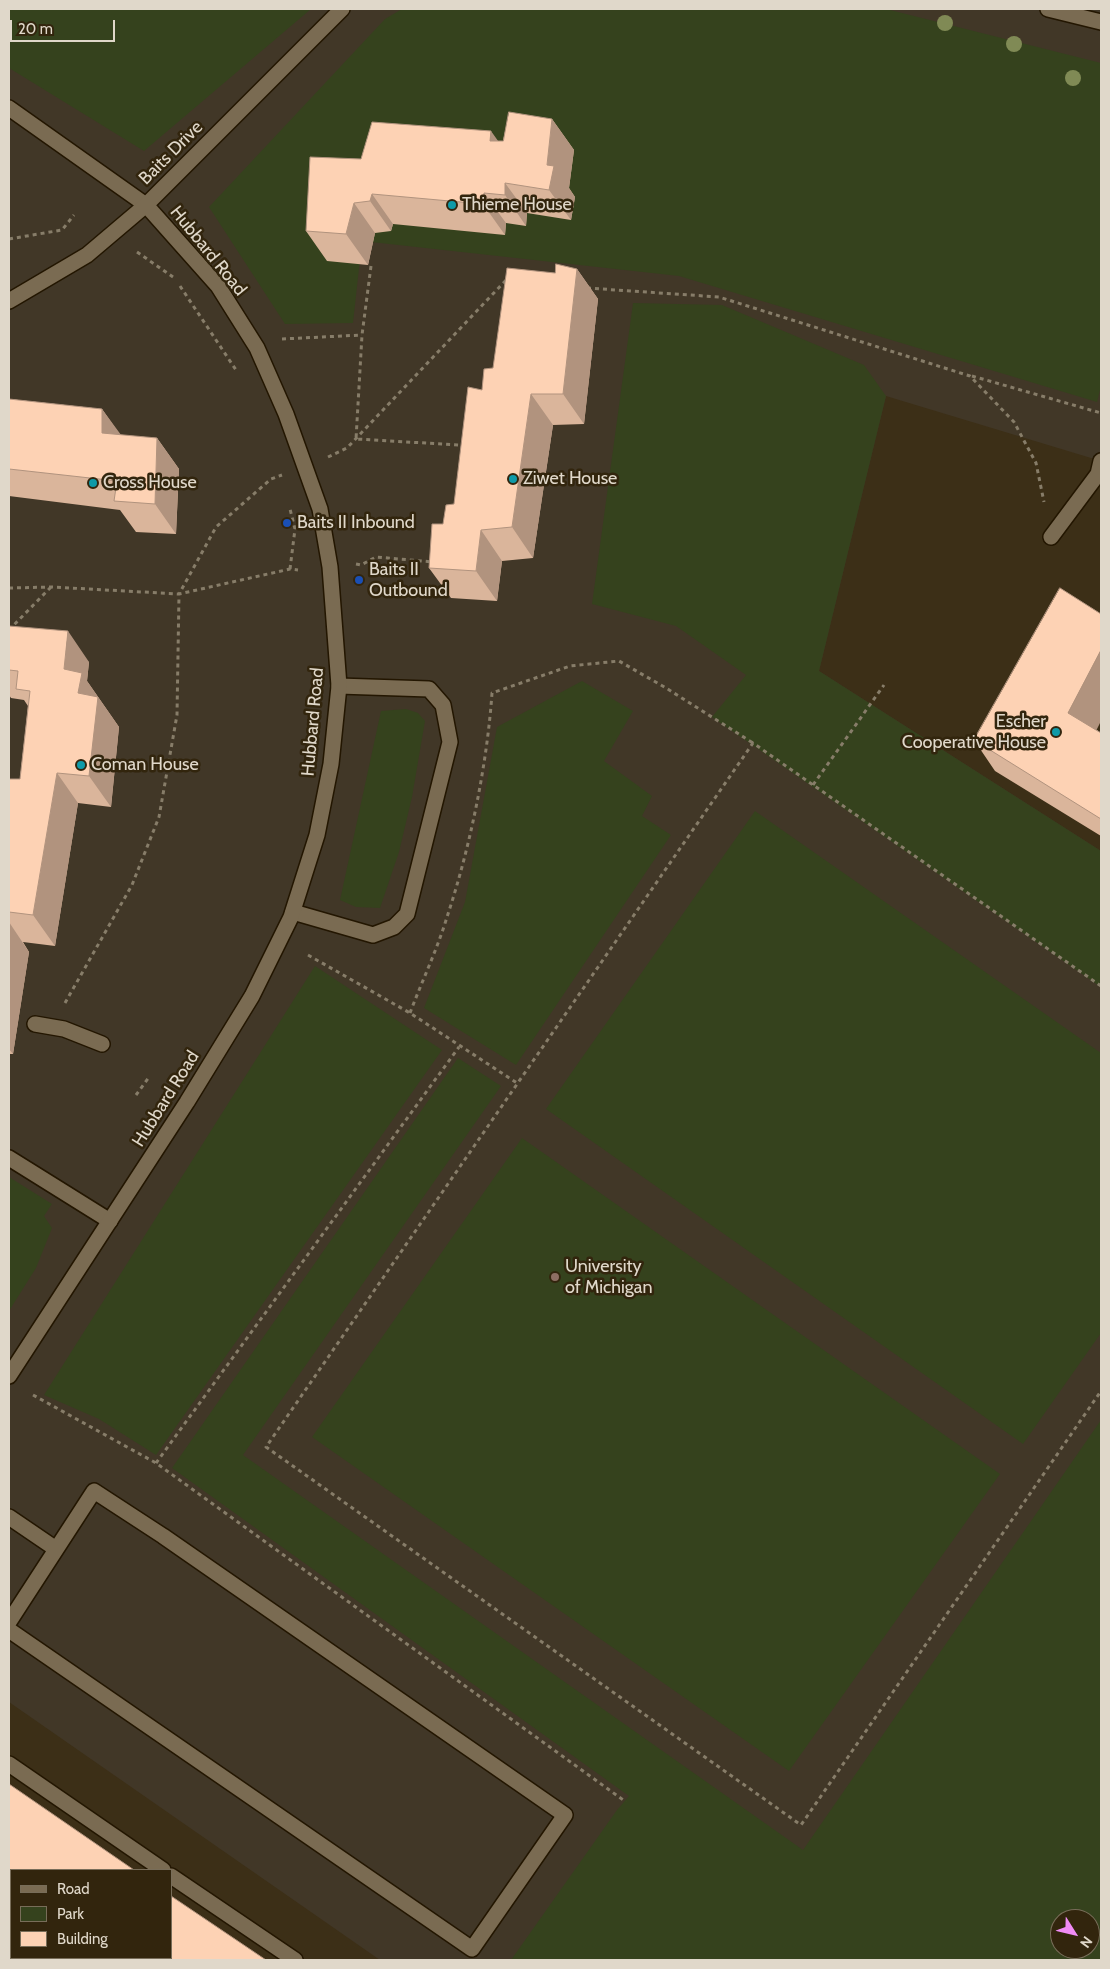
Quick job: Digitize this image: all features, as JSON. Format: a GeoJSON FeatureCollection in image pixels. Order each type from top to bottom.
{"type":"FeatureCollection","features":[{"type":"Feature","properties":{"kind":"street","name":"Baits Drive"},"geometry":{"type":"LineString","coordinates":[[9,301],[87,255],[146,205],[342,9]]}},
{"type":"Feature","properties":{"kind":"street"},"geometry":{"type":"LineString","coordinates":[[1048,9],[1101,22]]}},
{"type":"Feature","properties":{"kind":"street","name":"Hubbard Road"},"geometry":{"type":"LineString","coordinates":[[9,108],[146,205],[218,286],[257,348],[286,414],[320,509],[330,567],[339,686],[331,764],[317,835],[293,912],[252,996],[110,1221],[9,1376]]}},
{"type":"Feature","properties":{"kind":"street"},"geometry":{"type":"LineString","coordinates":[[1051,537],[1098,474],[1101,461]]}},
{"type":"Feature","properties":{"kind":"street"},"geometry":{"type":"LineString","coordinates":[[293,912],[373,935],[394,927],[408,914],[450,742],[443,705],[429,689],[339,686]]}},
{"type":"Feature","properties":{"kind":"street"},"geometry":{"type":"LineString","coordinates":[[35,1024],[64,1029],[102,1044]]}},
{"type":"Feature","properties":{"kind":"street"},"geometry":{"type":"LineString","coordinates":[[9,1158],[110,1221]]}},
{"type":"Feature","properties":{"kind":"street"},"geometry":{"type":"LineString","coordinates":[[9,1622],[94,1491],[178,1546],[565,1816],[472,1949],[9,1630]]}},
{"type":"Feature","properties":{"kind":"street"},"geometry":{"type":"LineString","coordinates":[[9,1517],[56,1549]]}},
{"type":"Feature","properties":{"kind":"street"},"geometry":{"type":"LineString","coordinates":[[9,1764],[162,1869]]}},
{"type":"Feature","properties":{"kind":"street"},"geometry":{"type":"LineString","coordinates":[[172,1877],[294,1960]]}},
{"type":"Feature","properties":{"kind":"path"},"geometry":{"type":"LineString","coordinates":[[9,239],[62,230],[74,215]]}},
{"type":"Feature","properties":{"kind":"path"},"geometry":{"type":"LineString","coordinates":[[137,252],[176,279],[238,374]]}},
{"type":"Feature","properties":{"kind":"path"},"geometry":{"type":"LineString","coordinates":[[356,439],[362,335],[371,266]]}},
{"type":"Feature","properties":{"kind":"path"},"geometry":{"type":"LineString","coordinates":[[328,457],[348,448],[506,278],[515,279]]}},
{"type":"Feature","properties":{"kind":"path"},"geometry":{"type":"LineString","coordinates":[[578,287],[719,297],[970,376],[1101,413]]}},
{"type":"Feature","properties":{"kind":"path"},"geometry":{"type":"LineString","coordinates":[[282,339],[362,335]]}},
{"type":"Feature","properties":{"kind":"path"},"geometry":{"type":"LineString","coordinates":[[970,376],[1014,422],[1036,463],[1044,500]]}},
{"type":"Feature","properties":{"kind":"path"},"geometry":{"type":"LineString","coordinates":[[356,439],[459,446]]}},
{"type":"Feature","properties":{"kind":"path"},"geometry":{"type":"LineString","coordinates":[[278,467],[283,484]]}},
{"type":"Feature","properties":{"kind":"path"},"geometry":{"type":"LineString","coordinates":[[65,1004],[132,886],[160,818],[177,715],[179,594],[216,527],[271,479],[288,474]]}},
{"type":"Feature","properties":{"kind":"path"},"geometry":{"type":"LineString","coordinates":[[288,502],[295,529],[290,570]]}},
{"type":"Feature","properties":{"kind":"path"},"geometry":{"type":"LineString","coordinates":[[361,564],[376,557],[434,562]]}},
{"type":"Feature","properties":{"kind":"path"},"geometry":{"type":"LineString","coordinates":[[9,588],[52,587],[179,594],[290,570],[298,570]]}},
{"type":"Feature","properties":{"kind":"path"},"geometry":{"type":"LineString","coordinates":[[9,630],[52,587]]}},
{"type":"Feature","properties":{"kind":"path"},"geometry":{"type":"LineString","coordinates":[[410,1013],[447,918],[468,844],[490,722],[492,693],[570,666],[619,662],[666,688],[753,743],[1101,986]]}},
{"type":"Feature","properties":{"kind":"path"},"geometry":{"type":"LineString","coordinates":[[813,785],[884,685]]}},
{"type":"Feature","properties":{"kind":"path"},"geometry":{"type":"LineString","coordinates":[[753,743],[266,1446],[801,1825],[1101,1391]]}},
{"type":"Feature","properties":{"kind":"path"},"geometry":{"type":"LineString","coordinates":[[308,955],[410,1013],[517,1084]]}},
{"type":"Feature","properties":{"kind":"path"},"geometry":{"type":"LineString","coordinates":[[156,1463],[459,1047]]}},
{"type":"Feature","properties":{"kind":"path"},"geometry":{"type":"LineString","coordinates":[[136,1095],[149,1077]]}},
{"type":"Feature","properties":{"kind":"path"},"geometry":{"type":"LineString","coordinates":[[33,1395],[156,1463],[626,1802]]}},
{"type":"Feature","properties":{"kind":"shaded area","name":"University of Michigan"},"geometry":{"type":"Polygon","coordinates":[[[9,9],[1101,9],[1101,461],[886,396],[819,671],[1101,851],[1101,1960],[380,1960],[9,1702],[9,9]]]}},
{"type":"Feature","properties":{"kind":"green space"},"geometry":{"type":"Polygon","coordinates":[[[9,9],[311,9],[144,151],[9,68],[9,9]]]}},
{"type":"Feature","properties":{"kind":"green space"},"geometry":{"type":"Polygon","coordinates":[[[402,9],[886,9],[1101,63],[1101,386],[1097,402],[679,276],[362,241],[353,323],[285,324],[209,207],[385,19],[402,9]]]}},
{"type":"Feature","properties":{"kind":"green space"},"geometry":{"type":"Polygon","coordinates":[[[633,303],[722,305],[864,365],[886,396],[819,671],[1101,851],[1101,987],[712,717],[746,675],[676,626],[592,604],[633,303]]]}},
{"type":"Feature","properties":{"kind":"green space"},"geometry":{"type":"Polygon","coordinates":[[[582,681],[633,711],[604,761],[652,796],[642,816],[671,835],[516,1065],[424,1008],[465,902],[497,727],[582,681]]]}},
{"type":"Feature","properties":{"kind":"green space"},"geometry":{"type":"Polygon","coordinates":[[[406,709],[418,713],[425,721],[412,797],[399,852],[380,908],[356,907],[340,900],[381,711],[406,709]]]}},
{"type":"Feature","properties":{"kind":"green space"},"geometry":{"type":"Polygon","coordinates":[[[755,811],[1101,1053],[1101,1333],[1023,1444],[546,1109],[755,811]]]}},
{"type":"Feature","properties":{"kind":"green space"},"geometry":{"type":"Polygon","coordinates":[[[315,966],[442,1050],[156,1455],[99,1419],[44,1395],[315,966]]]}},
{"type":"Feature","properties":{"kind":"green space"},"geometry":{"type":"Polygon","coordinates":[[[458,1058],[501,1086],[243,1455],[803,1850],[1101,1420],[1101,1960],[511,1960],[617,1810],[629,1796],[172,1468],[458,1058]]]}},
{"type":"Feature","properties":{"kind":"green space"},"geometry":{"type":"Polygon","coordinates":[[[522,1138],[1000,1474],[789,1771],[312,1437],[522,1138]]]}},
{"type":"Feature","properties":{"kind":"green space"},"geometry":{"type":"Polygon","coordinates":[[[9,1177],[52,1204],[44,1216],[52,1228],[36,1268],[9,1311],[9,1177]]]}},
{"type":"Feature","properties":{"kind":"building"},"geometry":{"type":"Polygon","coordinates":[[[509,112],[552,119],[547,165],[554,166],[549,190],[505,183],[505,195],[484,193],[483,204],[372,194],[370,201],[354,203],[346,234],[306,231],[310,157],[361,159],[372,122],[491,131],[490,141],[503,141],[509,112]]]}},
{"type":"Feature","properties":{"kind":"building"},"geometry":{"type":"Polygon","coordinates":[[[556,264],[577,269],[563,394],[531,394],[512,527],[481,530],[476,571],[429,568],[432,524],[443,524],[446,505],[454,504],[468,387],[482,390],[484,369],[493,368],[507,268],[555,273],[556,264]]]}},
{"type":"Feature","properties":{"kind":"building"},"geometry":{"type":"Polygon","coordinates":[[[9,399],[102,409],[102,433],[157,438],[155,504],[114,501],[117,481],[9,469],[9,399]]]}},
{"type":"Feature","properties":{"kind":"building","name":"Escher Cooperative House"},"geometry":{"type":"Polygon","coordinates":[[[1060,588],[1101,614],[1101,650],[1068,713],[1101,733],[1101,819],[974,740],[1060,588]]]}},
{"type":"Feature","properties":{"kind":"building"},"geometry":{"type":"Polygon","coordinates":[[[9,626],[68,631],[64,669],[82,673],[78,693],[98,697],[89,776],[57,773],[33,915],[9,912],[9,779],[20,779],[30,691],[16,689],[18,671],[9,670],[9,626]]]}},
{"type":"Feature","properties":{"kind":"building"},"geometry":{"type":"Polygon","coordinates":[[[9,1784],[133,1869],[10,1869],[9,1888],[9,1784]]]}},
{"type":"Feature","properties":{"kind":"building"},"geometry":{"type":"Polygon","coordinates":[[[172,1897],[266,1960],[113,1959],[172,1959],[172,1897]]]}},
{"type":"Feature","properties":{"kind":"place","name":"Thieme House"},"geometry":{"type":"Point","coordinates":[452,205]}},
{"type":"Feature","properties":{"kind":"place","name":"Ziwet House"},"geometry":{"type":"Point","coordinates":[513,479]}},
{"type":"Feature","properties":{"kind":"place","name":"Cross House"},"geometry":{"type":"Point","coordinates":[93,483]}},
{"type":"Feature","properties":{"kind":"place","name":"Baits II Inbound"},"geometry":{"type":"Point","coordinates":[287,523]}},
{"type":"Feature","properties":{"kind":"place","name":"Baits II Outbound"},"geometry":{"type":"Point","coordinates":[359,580]}},
{"type":"Feature","properties":{"kind":"place","name":"Escher Cooperative House"},"geometry":{"type":"Point","coordinates":[1056,732]}},
{"type":"Feature","properties":{"kind":"place","name":"Coman House"},"geometry":{"type":"Point","coordinates":[81,765]}},
{"type":"Feature","properties":{"kind":"place","name":"University of Michigan"},"geometry":{"type":"Point","coordinates":[555,1277]}}]}
